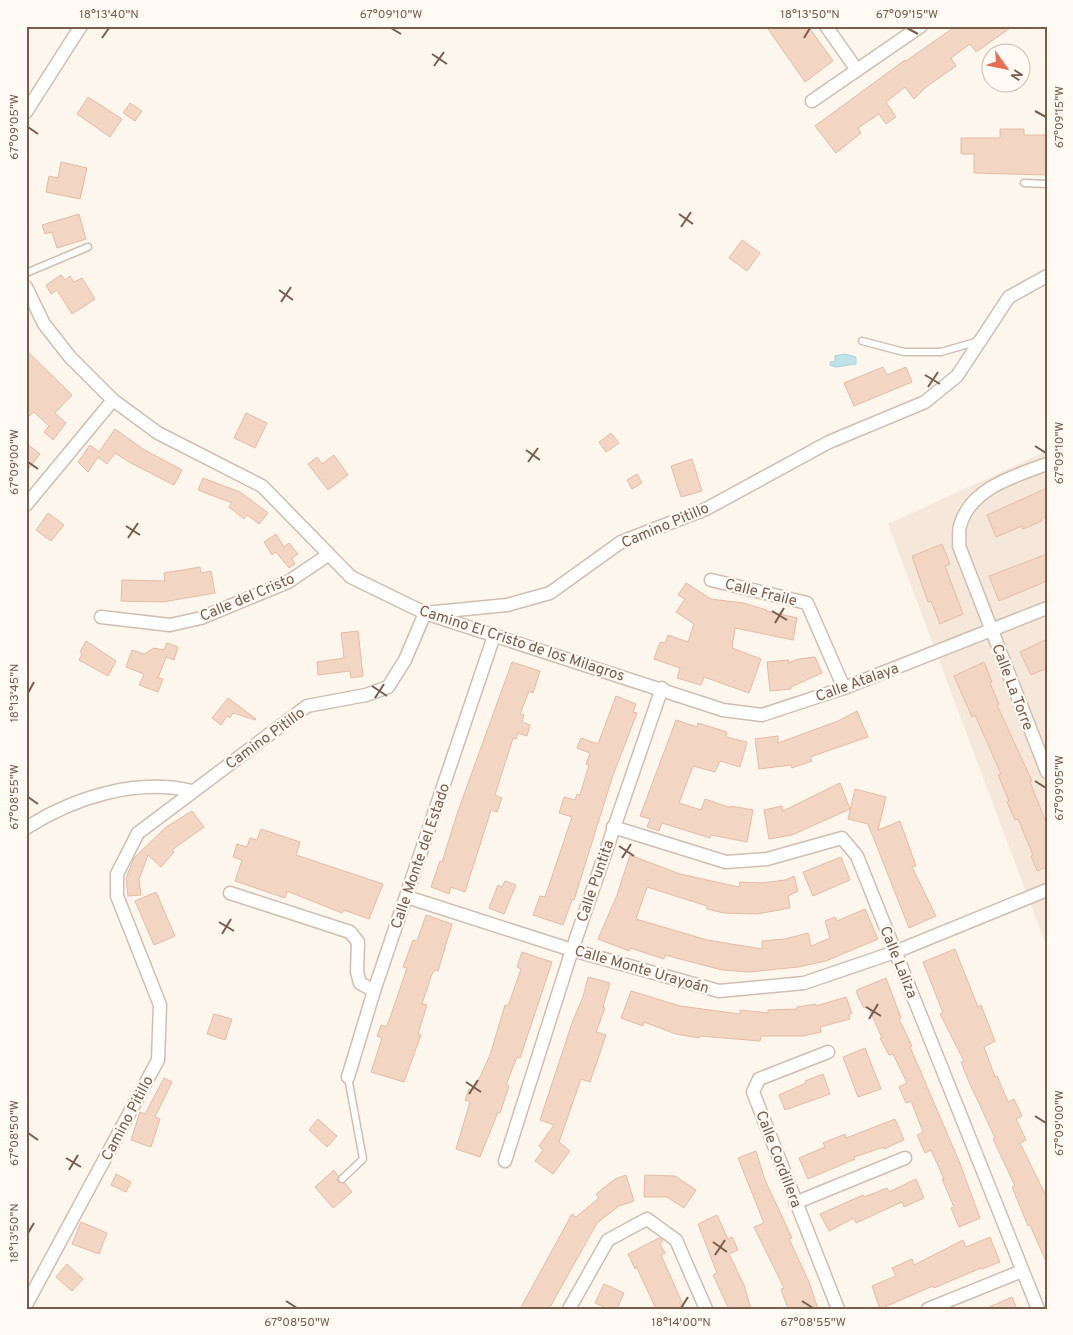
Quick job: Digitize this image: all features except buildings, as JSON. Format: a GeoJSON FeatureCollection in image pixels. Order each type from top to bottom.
{"type":"FeatureCollection","features":[{"type":"Feature","properties":{"kind":"street"},"geometry":{"type":"LineString","coordinates":[[26,112],[81,26]]}},
{"type":"Feature","properties":{"kind":"street"},"geometry":{"type":"LineString","coordinates":[[826,26],[857,70]]}},
{"type":"Feature","properties":{"kind":"street"},"geometry":{"type":"LineString","coordinates":[[812,101],[921,26]]}},
{"type":"Feature","properties":{"kind":"street","name":"Camino Pitillo"},"geometry":{"type":"LineString","coordinates":[[26,1305],[158,1060],[160,1005],[117,896],[117,874],[138,833],[307,706],[366,695],[388,687],[405,660],[425,613],[507,605],[550,593],[621,542],[706,508],[829,442],[925,402],[957,376],[1009,297],[1047,276]]}},
{"type":"Feature","properties":{"kind":"street","name":"Camino El Cristo de los Milagros"},"geometry":{"type":"LineString","coordinates":[[26,287],[44,324],[70,357],[114,400],[158,433],[262,486],[351,577],[425,613],[662,688]]}},
{"type":"Feature","properties":{"kind":"street"},"geometry":{"type":"LineString","coordinates":[[26,506],[114,400]]}},
{"type":"Feature","properties":{"kind":"street","name":"Calle La Torre"},"geometry":{"type":"LineString","coordinates":[[1047,464],[998,483],[972,502],[960,526],[959,546],[991,630],[1043,754],[1047,772]]}},
{"type":"Feature","properties":{"kind":"street","name":"Calle del Cristo"},"geometry":{"type":"LineString","coordinates":[[101,617],[170,625],[200,618],[288,582],[328,555]]}},
{"type":"Feature","properties":{"kind":"street","name":"Calle Fraile"},"geometry":{"type":"LineString","coordinates":[[712,580],[808,603],[844,688]]}},
{"type":"Feature","properties":{"kind":"street","name":"Calle Atalaya"},"geometry":{"type":"LineString","coordinates":[[662,688],[723,710],[762,715],[844,688],[1047,608]]}},
{"type":"Feature","properties":{"kind":"street","name":"Calle Monte del Estado"},"geometry":{"type":"LineString","coordinates":[[348,1077],[374,991],[494,636]]}},
{"type":"Feature","properties":{"kind":"street","name":"Calle Puntita"},"geometry":{"type":"LineString","coordinates":[[504,1161],[572,950],[662,688]]}},
{"type":"Feature","properties":{"kind":"street"},"geometry":{"type":"LineString","coordinates":[[26,828],[75,803],[106,793],[154,786],[171,786],[192,791]]}},
{"type":"Feature","properties":{"kind":"street","name":"Calle Laliza"},"geometry":{"type":"LineString","coordinates":[[614,828],[726,862],[768,859],[842,838],[858,856],[1038,1309]]}},
{"type":"Feature","properties":{"kind":"street","name":"Calle Monte Urayoán"},"geometry":{"type":"LineString","coordinates":[[407,897],[572,950],[719,991],[804,983],[895,952],[1047,890]]}},
{"type":"Feature","properties":{"kind":"street"},"geometry":{"type":"LineString","coordinates":[[230,893],[350,932],[358,942],[357,972],[360,983],[374,991]]}},
{"type":"Feature","properties":{"kind":"street","name":"Calle Cordillera"},"geometry":{"type":"LineString","coordinates":[[828,1052],[758,1079],[753,1092],[838,1309]]}},
{"type":"Feature","properties":{"kind":"street"},"geometry":{"type":"LineString","coordinates":[[795,1203],[905,1158]]}},
{"type":"Feature","properties":{"kind":"street"},"geometry":{"type":"LineString","coordinates":[[569,1309],[608,1240],[647,1219],[676,1240],[706,1309]]}},
{"type":"Feature","properties":{"kind":"street"},"geometry":{"type":"LineString","coordinates":[[928,1309],[1022,1271]]}},
{"type":"Feature","properties":{"kind":"lane"},"geometry":{"type":"LineString","coordinates":[[1024,183],[1047,184]]}},
{"type":"Feature","properties":{"kind":"lane"},"geometry":{"type":"LineString","coordinates":[[26,272],[88,247]]}},
{"type":"Feature","properties":{"kind":"lane"},"geometry":{"type":"LineString","coordinates":[[862,341],[904,352],[941,352],[980,340]]}},
{"type":"Feature","properties":{"kind":"lane"},"geometry":{"type":"LineString","coordinates":[[342,1179],[363,1159],[348,1077]]}},
{"type":"Feature","properties":{"kind":"shaded area"},"geometry":{"type":"Polygon","coordinates":[[[1047,451],[1047,948],[888,524],[1047,451]]]}},
{"type":"Feature","properties":{"kind":"water"},"geometry":{"type":"Polygon","coordinates":[[[845,354],[856,357],[856,364],[836,367],[830,365],[830,362],[835,362],[835,356],[845,354]]]}}]}
